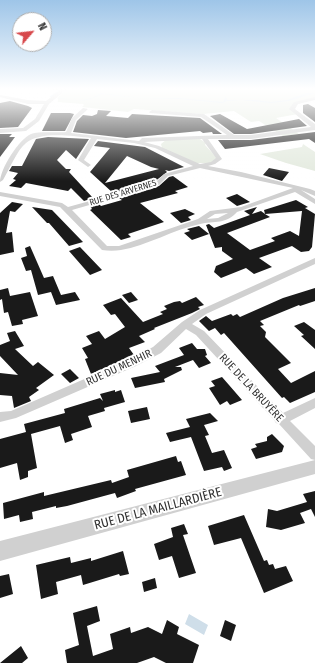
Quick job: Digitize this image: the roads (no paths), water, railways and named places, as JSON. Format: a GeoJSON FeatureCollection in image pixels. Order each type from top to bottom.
{"type":"FeatureCollection","features":[{"type":"Feature","properties":{"kind":"street"},"geometry":{"type":"LineString","coordinates":[[68,134],[74,119]]}},
{"type":"Feature","properties":{"kind":"street"},"geometry":{"type":"LineString","coordinates":[[208,119],[233,137]]}},
{"type":"Feature","properties":{"kind":"street"},"geometry":{"type":"LineString","coordinates":[[305,119],[315,127]]}},
{"type":"Feature","properties":{"kind":"street"},"geometry":{"type":"LineString","coordinates":[[22,132],[37,120]]}},
{"type":"Feature","properties":{"kind":"street"},"geometry":{"type":"LineString","coordinates":[[36,133],[37,120]]}},
{"type":"Feature","properties":{"kind":"street"},"geometry":{"type":"LineString","coordinates":[[134,141],[204,137],[251,137],[315,127]]}},
{"type":"Feature","properties":{"kind":"street"},"geometry":{"type":"LineString","coordinates":[[0,131],[68,134],[134,141],[157,147],[198,166],[288,185],[315,194]]}},
{"type":"Feature","properties":{"kind":"street"},"geometry":{"type":"LineString","coordinates":[[22,132],[22,143]]}},
{"type":"Feature","properties":{"kind":"street"},"geometry":{"type":"LineString","coordinates":[[0,180],[22,143],[36,133]]}},
{"type":"Feature","properties":{"kind":"street"},"geometry":{"type":"LineString","coordinates":[[88,165],[81,160],[95,137]]}},
{"type":"Feature","properties":{"kind":"street"},"geometry":{"type":"LineString","coordinates":[[204,137],[219,159],[241,174]]}},
{"type":"Feature","properties":{"kind":"street"},"geometry":{"type":"LineString","coordinates":[[157,147],[164,139]]}},
{"type":"Feature","properties":{"kind":"street","name":"RUE DES ARVERNES"},"geometry":{"type":"LineString","coordinates":[[68,209],[157,184],[166,175],[213,163],[219,159]]}},
{"type":"Feature","properties":{"kind":"street"},"geometry":{"type":"LineString","coordinates":[[288,185],[315,202]]}},
{"type":"Feature","properties":{"kind":"street"},"geometry":{"type":"LineString","coordinates":[[0,194],[62,205],[68,209],[105,248],[120,248],[201,220],[205,215],[224,209],[235,210],[296,190]]}},
{"type":"Feature","properties":{"kind":"street","name":"RUE DU MENHIR"},"geometry":{"type":"LineString","coordinates":[[0,417],[12,415],[132,363],[157,350],[185,324],[203,312],[315,261]]}},
{"type":"Feature","properties":{"kind":"street","name":"RUE DE LA BRUYÈRE"},"geometry":{"type":"LineString","coordinates":[[185,324],[200,333],[280,420],[315,455]]}},
{"type":"Feature","properties":{"kind":"street"},"geometry":{"type":"LineString","coordinates":[[280,420],[315,403]]}},
{"type":"Feature","properties":{"kind":"street","name":"RUE DE LA MAILLARDIÈRE"},"geometry":{"type":"LineString","coordinates":[[0,550],[315,467]]}}]}
